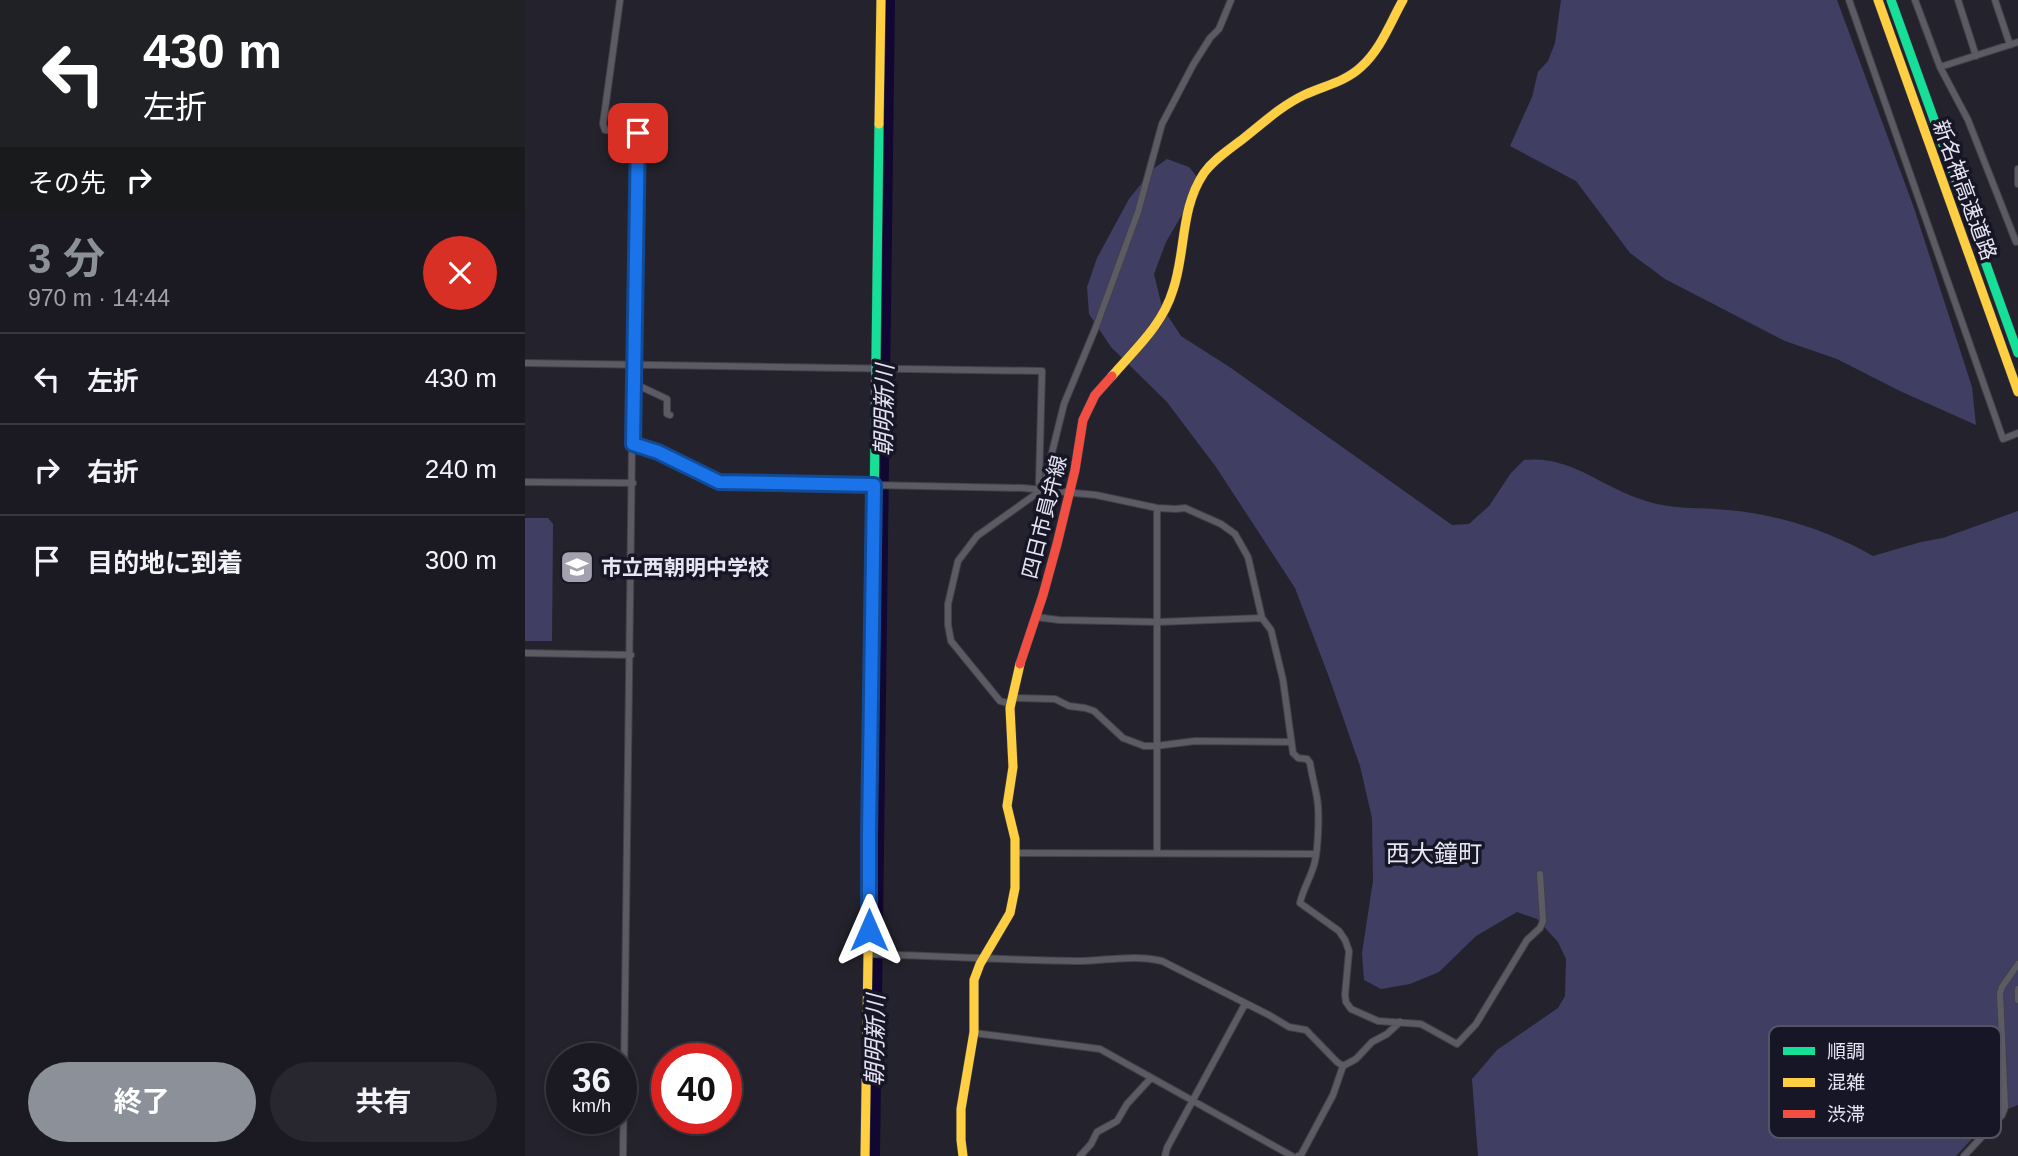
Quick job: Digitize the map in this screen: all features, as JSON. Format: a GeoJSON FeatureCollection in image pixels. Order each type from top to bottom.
{"type":"FeatureCollection","features":[{"type":"Feature","properties":{"kind":"main road"},"geometry":{"type":"LineString","coordinates":[[865,1156],[874,954],[869,836],[881,369],[881,0]]}},
{"type":"Feature","properties":{"kind":"main road","name":"四日市員弁線"},"geometry":{"type":"LineString","coordinates":[[963,1156],[959,1138],[961,1102],[974,1033],[975,976],[982,958],[1010,914],[1014,902],[1016,853],[1014,831],[1006,807],[1013,765],[1009,723],[1011,701],[1018,668],[1036,617],[1063,521],[1084,416],[1096,395],[1167,309],[1175,287],[1192,195],[1204,174],[1216,160],[1274,114],[1301,96],[1351,75],[1361,67],[1372,55],[1403,0]]}},
{"type":"Feature","properties":{"kind":"main road","name":"新名神高速道路"},"geometry":{"type":"LineString","coordinates":[[1878,0],[2018,392]]}},
{"type":"Feature","properties":{"kind":"main road","name":"新名神高速道路"},"geometry":{"type":"LineString","coordinates":[[1891,0],[2018,353]]}},
{"type":"Feature","properties":{"kind":"street"},"geometry":{"type":"LineString","coordinates":[[620,0],[603,124],[605,130],[638,133],[623,1156]]}},
{"type":"Feature","properties":{"kind":"street"},"geometry":{"type":"LineString","coordinates":[[1231,0],[1220,29],[1210,38],[1193,65],[1161,124],[1138,212],[1064,404],[1043,489],[977,537],[958,561],[948,604],[948,625],[951,641],[1000,701],[1055,699],[1069,706],[1085,708],[1094,711],[1123,738],[1145,746],[1195,741],[1291,743]]}},
{"type":"Feature","properties":{"kind":"street"},"geometry":{"type":"LineString","coordinates":[[1849,0],[2003,439],[2014,435]]}},
{"type":"Feature","properties":{"kind":"street"},"geometry":{"type":"LineString","coordinates":[[1915,0],[1940,66],[1968,120],[2017,244]]}},
{"type":"Feature","properties":{"kind":"street"},"geometry":{"type":"LineString","coordinates":[[1958,0],[1976,56]]}},
{"type":"Feature","properties":{"kind":"street"},"geometry":{"type":"LineString","coordinates":[[1995,0],[2010,45]]}},
{"type":"Feature","properties":{"kind":"street"},"geometry":{"type":"LineString","coordinates":[[1940,66],[2018,42]]}},
{"type":"Feature","properties":{"kind":"street"},"geometry":{"type":"LineString","coordinates":[[2018,169],[2018,184]]}},
{"type":"Feature","properties":{"kind":"street"},"geometry":{"type":"LineString","coordinates":[[525,363],[1042,371],[1039,483],[1043,489]]}},
{"type":"Feature","properties":{"kind":"street"},"geometry":{"type":"LineString","coordinates":[[633,383],[667,399],[666,411],[670,415]]}},
{"type":"Feature","properties":{"kind":"street"},"geometry":{"type":"LineString","coordinates":[[633,444],[658,452],[719,482],[1043,489],[1065,492]]}},
{"type":"Feature","properties":{"kind":"street"},"geometry":{"type":"LineString","coordinates":[[525,482],[633,483]]}},
{"type":"Feature","properties":{"kind":"street"},"geometry":{"type":"LineString","coordinates":[[1063,521],[1075,493],[1157,508],[1192,509],[1235,534],[1248,557],[1262,618],[1271,630],[1283,680],[1293,752],[1298,758],[1307,759],[1310,763],[1318,808],[1314,865],[1300,903],[1339,931],[1345,940],[1349,951],[1345,995],[1351,1009],[1378,1021],[1421,1024],[1457,1044],[1476,1024],[1527,940],[1540,928],[1543,921],[1540,874]]}},
{"type":"Feature","properties":{"kind":"street"},"geometry":{"type":"LineString","coordinates":[[1157,508],[1157,853]]}},
{"type":"Feature","properties":{"kind":"street"},"geometry":{"type":"LineString","coordinates":[[1036,617],[1158,622],[1262,618]]}},
{"type":"Feature","properties":{"kind":"street"},"geometry":{"type":"LineString","coordinates":[[525,653],[631,654]]}},
{"type":"Feature","properties":{"kind":"street"},"geometry":{"type":"LineString","coordinates":[[1016,853],[1316,854]]}},
{"type":"Feature","properties":{"kind":"street"},"geometry":{"type":"LineString","coordinates":[[874,954],[992,960],[1086,961],[1147,957],[1162,961],[1289,1027],[1306,1030],[1343,1066]]}},
{"type":"Feature","properties":{"kind":"street"},"geometry":{"type":"LineString","coordinates":[[2001,1116],[2005,1107],[2000,993],[2018,964]]}},
{"type":"Feature","properties":{"kind":"street"},"geometry":{"type":"LineString","coordinates":[[2018,989],[2018,1000]]}},
{"type":"Feature","properties":{"kind":"street"},"geometry":{"type":"LineString","coordinates":[[1165,1156],[1191,1100],[1245,1004]]}},
{"type":"Feature","properties":{"kind":"street"},"geometry":{"type":"LineString","coordinates":[[1298,1156],[1301,1155],[1333,1095],[1343,1066],[1356,1059],[1372,1042],[1388,1034],[1396,1022]]}},
{"type":"Feature","properties":{"kind":"street"},"geometry":{"type":"LineString","coordinates":[[974,1033],[1100,1049],[1292,1156]]}},
{"type":"Feature","properties":{"kind":"street"},"geometry":{"type":"LineString","coordinates":[[1080,1156],[1097,1132],[1117,1121],[1127,1104],[1151,1078]]}},
{"type":"Feature","properties":{"kind":"street"},"geometry":{"type":"LineString","coordinates":[[1964,1156],[1981,1138]]}},
{"type":"Feature","properties":{"kind":"shaded area"},"geometry":{"type":"Polygon","coordinates":[[[1561,0],[1837,0],[1914,208],[1972,387],[1976,425],[1837,359],[1785,341],[1665,279],[1630,253],[1576,181],[1510,146],[1532,97],[1538,72],[1548,61],[1555,43],[1561,0]]]}},
{"type":"Feature","properties":{"kind":"shaded area"},"geometry":{"type":"Polygon","coordinates":[[[1167,159],[1189,167],[1201,182],[1166,242],[1154,274],[1162,307],[1181,336],[1231,368],[1452,525],[1469,524],[1489,506],[1511,473],[1524,460],[1557,462],[1654,503],[1746,512],[1803,525],[1873,556],[1943,538],[2018,511],[2018,1105],[2001,1112],[2001,1026],[1769,1026],[1769,1138],[1973,1138],[1956,1156],[1478,1156],[1472,1079],[1497,1050],[1558,1008],[1565,996],[1566,959],[1558,942],[1537,919],[1517,912],[1476,936],[1439,972],[1410,984],[1381,989],[1364,980],[1362,953],[1373,881],[1372,818],[1360,766],[1295,588],[1216,467],[1167,402],[1111,347],[1089,314],[1087,287],[1097,258],[1129,199],[1153,169],[1167,159]]]}},
{"type":"Feature","properties":{"kind":"shaded area"},"geometry":{"type":"Polygon","coordinates":[[[525,518],[548,518],[553,524],[552,641],[525,641],[525,518]]]}},
{"type":"Feature","properties":{"kind":"waterway","name":"朝明新川"},"geometry":{"type":"LineString","coordinates":[[874,1156],[889,0]]}},
{"type":"Feature","properties":{"kind":"traffic: fast"},"geometry":{"type":"LineString","coordinates":[[1891,0],[2018,353]]}},
{"type":"Feature","properties":{"kind":"traffic: fast"},"geometry":{"type":"LineString","coordinates":[[870,822],[879,124]]}},
{"type":"Feature","properties":{"kind":"traffic: slow"},"geometry":{"type":"LineString","coordinates":[[879,124],[881,0]]}},
{"type":"Feature","properties":{"kind":"traffic: slow"},"geometry":{"type":"LineString","coordinates":[[1112,376],[1147,336],[1168,303],[1177,275],[1187,215],[1196,187],[1204,173],[1222,154],[1288,104],[1341,80],[1361,67],[1380,44],[1403,0]]}},
{"type":"Feature","properties":{"kind":"traffic: slow"},"geometry":{"type":"LineString","coordinates":[[1878,0],[2018,392]]}},
{"type":"Feature","properties":{"kind":"traffic: slow"},"geometry":{"type":"LineString","coordinates":[[963,1156],[961,1109],[974,1032],[974,980],[980,964],[1010,913],[1015,888],[1015,839],[1007,806],[1013,767],[1010,708],[1020,664]]}},
{"type":"Feature","properties":{"kind":"traffic: slow"},"geometry":{"type":"LineString","coordinates":[[865,1156],[870,822]]}},
{"type":"Feature","properties":{"kind":"traffic: jam"},"geometry":{"type":"LineString","coordinates":[[1020,664],[1057,544],[1075,470],[1083,420],[1095,395],[1112,376]]}},
{"type":"Feature","properties":{"kind":"place","name":"市立西朝明中学校"},"geometry":{"type":"Point","coordinates":[577,567]}},
{"type":"Feature","properties":{"kind":"district","name":"西大鐘町"},"geometry":{"type":"Point","coordinates":[1434,853]}},
{"type":"Feature","properties":{"kind":"route"},"geometry":{"type":"LineString","coordinates":[[638,133],[633,444],[658,452],[719,482],[874,485],[869,930]]}}]}
